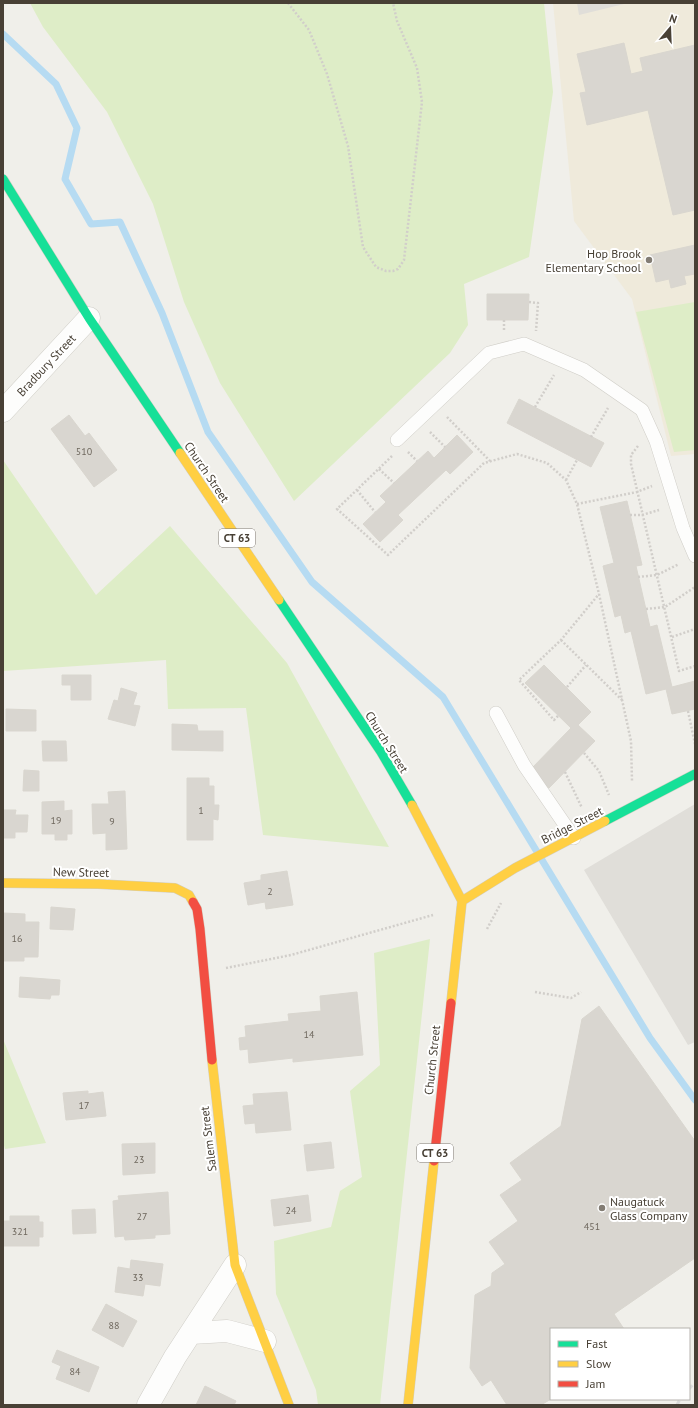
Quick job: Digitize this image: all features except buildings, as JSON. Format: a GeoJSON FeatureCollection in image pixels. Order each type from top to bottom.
{"type":"FeatureCollection","features":[{"type":"Feature","properties":{"kind":"main road","name":"Church Street"},"geometry":{"type":"LineString","coordinates":[[3,179],[89,318],[381,752],[426,830],[462,901],[408,1405]]}},
{"type":"Feature","properties":{"kind":"main road","name":"Bridge Street"},"geometry":{"type":"LineString","coordinates":[[462,901],[515,868],[695,774]]}},
{"type":"Feature","properties":{"kind":"main road","name":"New Street"},"geometry":{"type":"LineString","coordinates":[[3,884],[158,886]]}},
{"type":"Feature","properties":{"kind":"main road","name":"Salem Street"},"geometry":{"type":"LineString","coordinates":[[158,886],[175,888],[189,895],[197,909],[210,1051],[235,1265],[285,1390],[289,1405]]}},
{"type":"Feature","properties":{"kind":"street","name":"Bradbury Street"},"geometry":{"type":"LineString","coordinates":[[3,411],[89,318]]}},
{"type":"Feature","properties":{"kind":"street"},"geometry":{"type":"LineString","coordinates":[[148,1405],[153,1393],[235,1265]]}},
{"type":"Feature","properties":{"kind":"street"},"geometry":{"type":"LineString","coordinates":[[191,1333],[227,1330],[265,1341]]}},
{"type":"Feature","properties":{"kind":"lane"},"geometry":{"type":"LineString","coordinates":[[397,440],[488,353],[524,344],[584,370],[642,410],[651,430],[695,556]]}},
{"type":"Feature","properties":{"kind":"lane"},"geometry":{"type":"LineString","coordinates":[[496,713],[524,765],[574,838]]}},
{"type":"Feature","properties":{"kind":"path"},"geometry":{"type":"LineString","coordinates":[[288,3],[309,30],[328,74],[348,146],[363,247],[376,267],[386,271],[398,269],[404,260],[422,102],[417,68],[397,21],[393,3]]}},
{"type":"Feature","properties":{"kind":"path"},"geometry":{"type":"LineString","coordinates":[[529,302],[538,303],[536,349]]}},
{"type":"Feature","properties":{"kind":"path"},"geometry":{"type":"LineString","coordinates":[[535,407],[562,361]]}},
{"type":"Feature","properties":{"kind":"path"},"geometry":{"type":"LineString","coordinates":[[591,437],[616,392]]}},
{"type":"Feature","properties":{"kind":"path"},"geometry":{"type":"LineString","coordinates":[[435,404],[490,461]]}},
{"type":"Feature","properties":{"kind":"path"},"geometry":{"type":"LineString","coordinates":[[651,430],[631,455],[637,492],[665,606],[679,671],[695,666]]}},
{"type":"Feature","properties":{"kind":"path"},"geometry":{"type":"LineString","coordinates":[[397,440],[402,446],[337,509],[388,555],[484,463],[517,454],[547,463],[566,480],[577,504],[599,594],[622,700],[630,741],[632,788]]}},
{"type":"Feature","properties":{"kind":"path"},"geometry":{"type":"LineString","coordinates":[[566,480],[577,460]]}},
{"type":"Feature","properties":{"kind":"path"},"geometry":{"type":"LineString","coordinates":[[378,469],[394,483]]}},
{"type":"Feature","properties":{"kind":"path"},"geometry":{"type":"LineString","coordinates":[[577,504],[637,492],[668,480]]}},
{"type":"Feature","properties":{"kind":"path"},"geometry":{"type":"LineString","coordinates":[[357,490],[375,512]]}},
{"type":"Feature","properties":{"kind":"path"},"geometry":{"type":"LineString","coordinates":[[630,515],[642,515],[676,504]]}},
{"type":"Feature","properties":{"kind":"path"},"geometry":{"type":"LineString","coordinates":[[638,577],[657,575],[695,556]]}},
{"type":"Feature","properties":{"kind":"path"},"geometry":{"type":"LineString","coordinates":[[646,610],[665,606],[695,587]]}},
{"type":"Feature","properties":{"kind":"path"},"geometry":{"type":"LineString","coordinates":[[558,716],[554,720],[519,680],[561,640],[599,594]]}},
{"type":"Feature","properties":{"kind":"path"},"geometry":{"type":"LineString","coordinates":[[672,637],[695,629]]}},
{"type":"Feature","properties":{"kind":"path"},"geometry":{"type":"LineString","coordinates":[[561,640],[622,700]]}},
{"type":"Feature","properties":{"kind":"path"},"geometry":{"type":"LineString","coordinates":[[567,687],[586,665]]}},
{"type":"Feature","properties":{"kind":"path"},"geometry":{"type":"LineString","coordinates":[[688,711],[695,744]]}},
{"type":"Feature","properties":{"kind":"path"},"geometry":{"type":"LineString","coordinates":[[584,753],[599,771],[610,798]]}},
{"type":"Feature","properties":{"kind":"path"},"geometry":{"type":"LineString","coordinates":[[564,772],[582,808]]}},
{"type":"Feature","properties":{"kind":"path"},"geometry":{"type":"LineString","coordinates":[[204,973],[291,955],[433,915]]}},
{"type":"Feature","properties":{"kind":"path"},"geometry":{"type":"LineString","coordinates":[[535,992],[571,998],[581,992]]}},
{"type":"Feature","properties":{"kind":"shaded area","name":"Hop Brook Elementary School"},"geometry":{"type":"Polygon","coordinates":[[[553,3],[695,3],[695,454],[671,456],[632,299],[574,221],[553,3]]]}},
{"type":"Feature","properties":{"kind":"shaded area"},"geometry":{"type":"Polygon","coordinates":[[[577,3],[628,3],[579,15],[577,3]]]}},
{"type":"Feature","properties":{"kind":"shaded area"},"geometry":{"type":"Polygon","coordinates":[[[695,804],[695,1042],[688,1045],[584,870],[695,804]]]}},
{"type":"Feature","properties":{"kind":"green space"},"geometry":{"type":"Polygon","coordinates":[[[30,3],[544,3],[553,92],[529,257],[464,284],[468,325],[450,353],[294,501],[220,383],[184,302],[153,204],[107,112],[43,27],[30,3]]]}},
{"type":"Feature","properties":{"kind":"green space"},"geometry":{"type":"Polygon","coordinates":[[[695,302],[695,450],[674,452],[636,312],[695,302]]]}},
{"type":"Feature","properties":{"kind":"green space"},"geometry":{"type":"Polygon","coordinates":[[[3,460],[96,595],[170,526],[287,663],[389,847],[263,835],[246,708],[168,709],[166,660],[3,671],[3,460]]]}},
{"type":"Feature","properties":{"kind":"green space"},"geometry":{"type":"Polygon","coordinates":[[[430,939],[380,1405],[318,1405],[316,1390],[276,1294],[274,1241],[331,1227],[340,1191],[362,1177],[350,1091],[380,1065],[374,953],[430,939]]]}},
{"type":"Feature","properties":{"kind":"green space"},"geometry":{"type":"Polygon","coordinates":[[[3,1039],[46,1143],[5,1149],[3,1142],[3,1039]]]}},
{"type":"Feature","properties":{"kind":"waterway"},"geometry":{"type":"LineString","coordinates":[[3,34],[56,84],[77,128],[65,179],[91,224],[120,222],[162,313],[208,432],[312,582],[443,697],[650,1038],[695,1100]]}},
{"type":"Feature","properties":{"kind":"railway"},"geometry":{"type":"LineString","coordinates":[[690,1388],[695,1382]]}},
{"type":"Feature","properties":{"kind":"railway"},"geometry":{"type":"LineString","coordinates":[[677,1405],[680,1400]]}},
{"type":"Feature","properties":{"kind":"traffic: fast"},"geometry":{"type":"LineString","coordinates":[[3,179],[89,318],[180,453]]}},
{"type":"Feature","properties":{"kind":"traffic: fast"},"geometry":{"type":"LineString","coordinates":[[279,600],[381,752],[412,805]]}},
{"type":"Feature","properties":{"kind":"traffic: fast"},"geometry":{"type":"LineString","coordinates":[[605,821],[695,774]]}},
{"type":"Feature","properties":{"kind":"traffic: slow"},"geometry":{"type":"LineString","coordinates":[[180,453],[279,600]]}},
{"type":"Feature","properties":{"kind":"traffic: slow"},"geometry":{"type":"LineString","coordinates":[[412,805],[462,901],[451,1003]]}},
{"type":"Feature","properties":{"kind":"traffic: slow"},"geometry":{"type":"LineString","coordinates":[[462,901],[515,868],[605,821]]}},
{"type":"Feature","properties":{"kind":"traffic: slow"},"geometry":{"type":"LineString","coordinates":[[3,883],[98,884],[175,888],[189,895],[193,902]]}},
{"type":"Feature","properties":{"kind":"traffic: slow"},"geometry":{"type":"LineString","coordinates":[[212,1060],[235,1265],[289,1405]]}},
{"type":"Feature","properties":{"kind":"traffic: slow"},"geometry":{"type":"LineString","coordinates":[[408,1405],[434,1161]]}},
{"type":"Feature","properties":{"kind":"traffic: jam"},"geometry":{"type":"LineString","coordinates":[[193,902],[197,909],[200,929],[212,1060]]}},
{"type":"Feature","properties":{"kind":"traffic: jam"},"geometry":{"type":"LineString","coordinates":[[434,1161],[451,1003]]}},
{"type":"Feature","properties":{"kind":"place","name":"Hop Brook Elementary School"},"geometry":{"type":"Point","coordinates":[649,260]}},
{"type":"Feature","properties":{"kind":"place","name":"Naugatuck Glass Company"},"geometry":{"type":"Point","coordinates":[602,1208]}}]}
